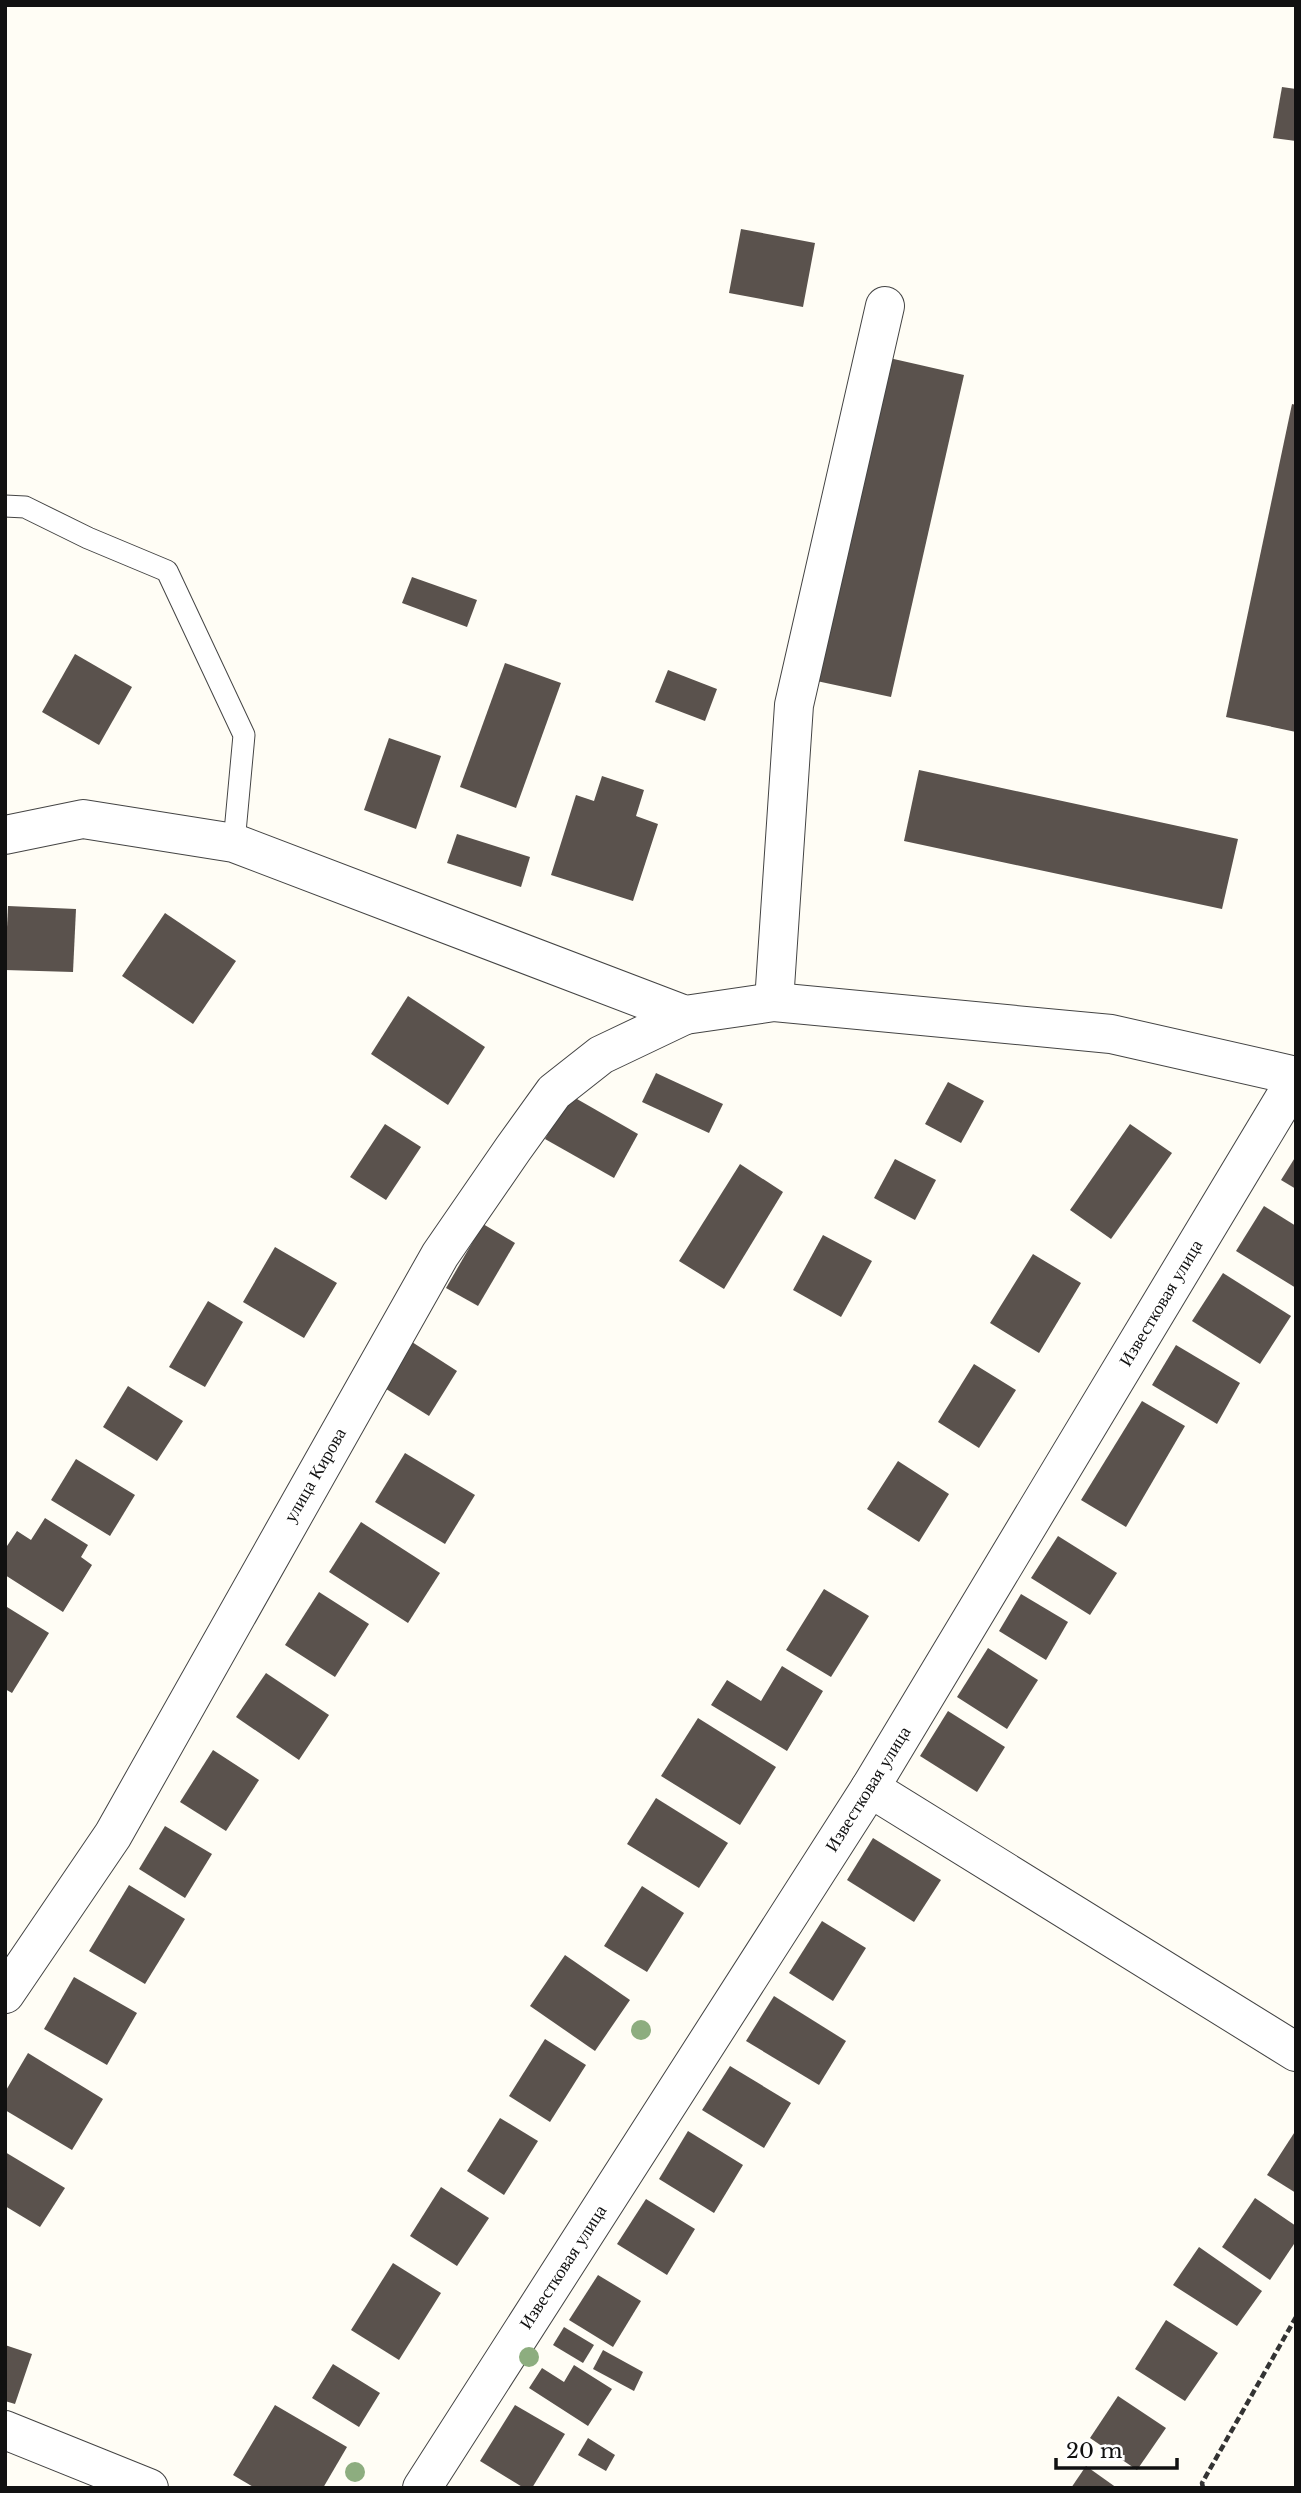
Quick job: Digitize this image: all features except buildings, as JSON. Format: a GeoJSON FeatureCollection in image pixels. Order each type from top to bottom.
{"type":"FeatureCollection","features":[{"type":"Feature","properties":{"kind":"street"},"geometry":{"type":"LineString","coordinates":[[774,1002],[794,705],[886,306]]}},
{"type":"Feature","properties":{"kind":"street"},"geometry":{"type":"LineString","coordinates":[[5,835],[83,819],[234,843],[685,1015],[774,1002],[1111,1034],[1296,1077]]}},
{"type":"Feature","properties":{"kind":"street","name":"улица Кирова"},"geometry":{"type":"LineString","coordinates":[[5,1994],[113,1835],[440,1255],[513,1149],[554,1092],[601,1055],[685,1015]]}},
{"type":"Feature","properties":{"kind":"street","name":"Известковая улица"},"geometry":{"type":"LineString","coordinates":[[422,2488],[870,1788],[1296,1077]]}},
{"type":"Feature","properties":{"kind":"street"},"geometry":{"type":"LineString","coordinates":[[870,1788],[1296,2052]]}},
{"type":"Feature","properties":{"kind":"street"},"geometry":{"type":"LineString","coordinates":[[5,2430],[149,2488]]}},
{"type":"Feature","properties":{"kind":"lane"},"geometry":{"type":"LineString","coordinates":[[5,506],[25,507],[88,538],[166,571],[244,736],[234,843]]}},
{"type":"Feature","properties":{"kind":"path"},"geometry":{"type":"LineString","coordinates":[[1203,2488],[1202,2483],[1296,2317]]}}]}
